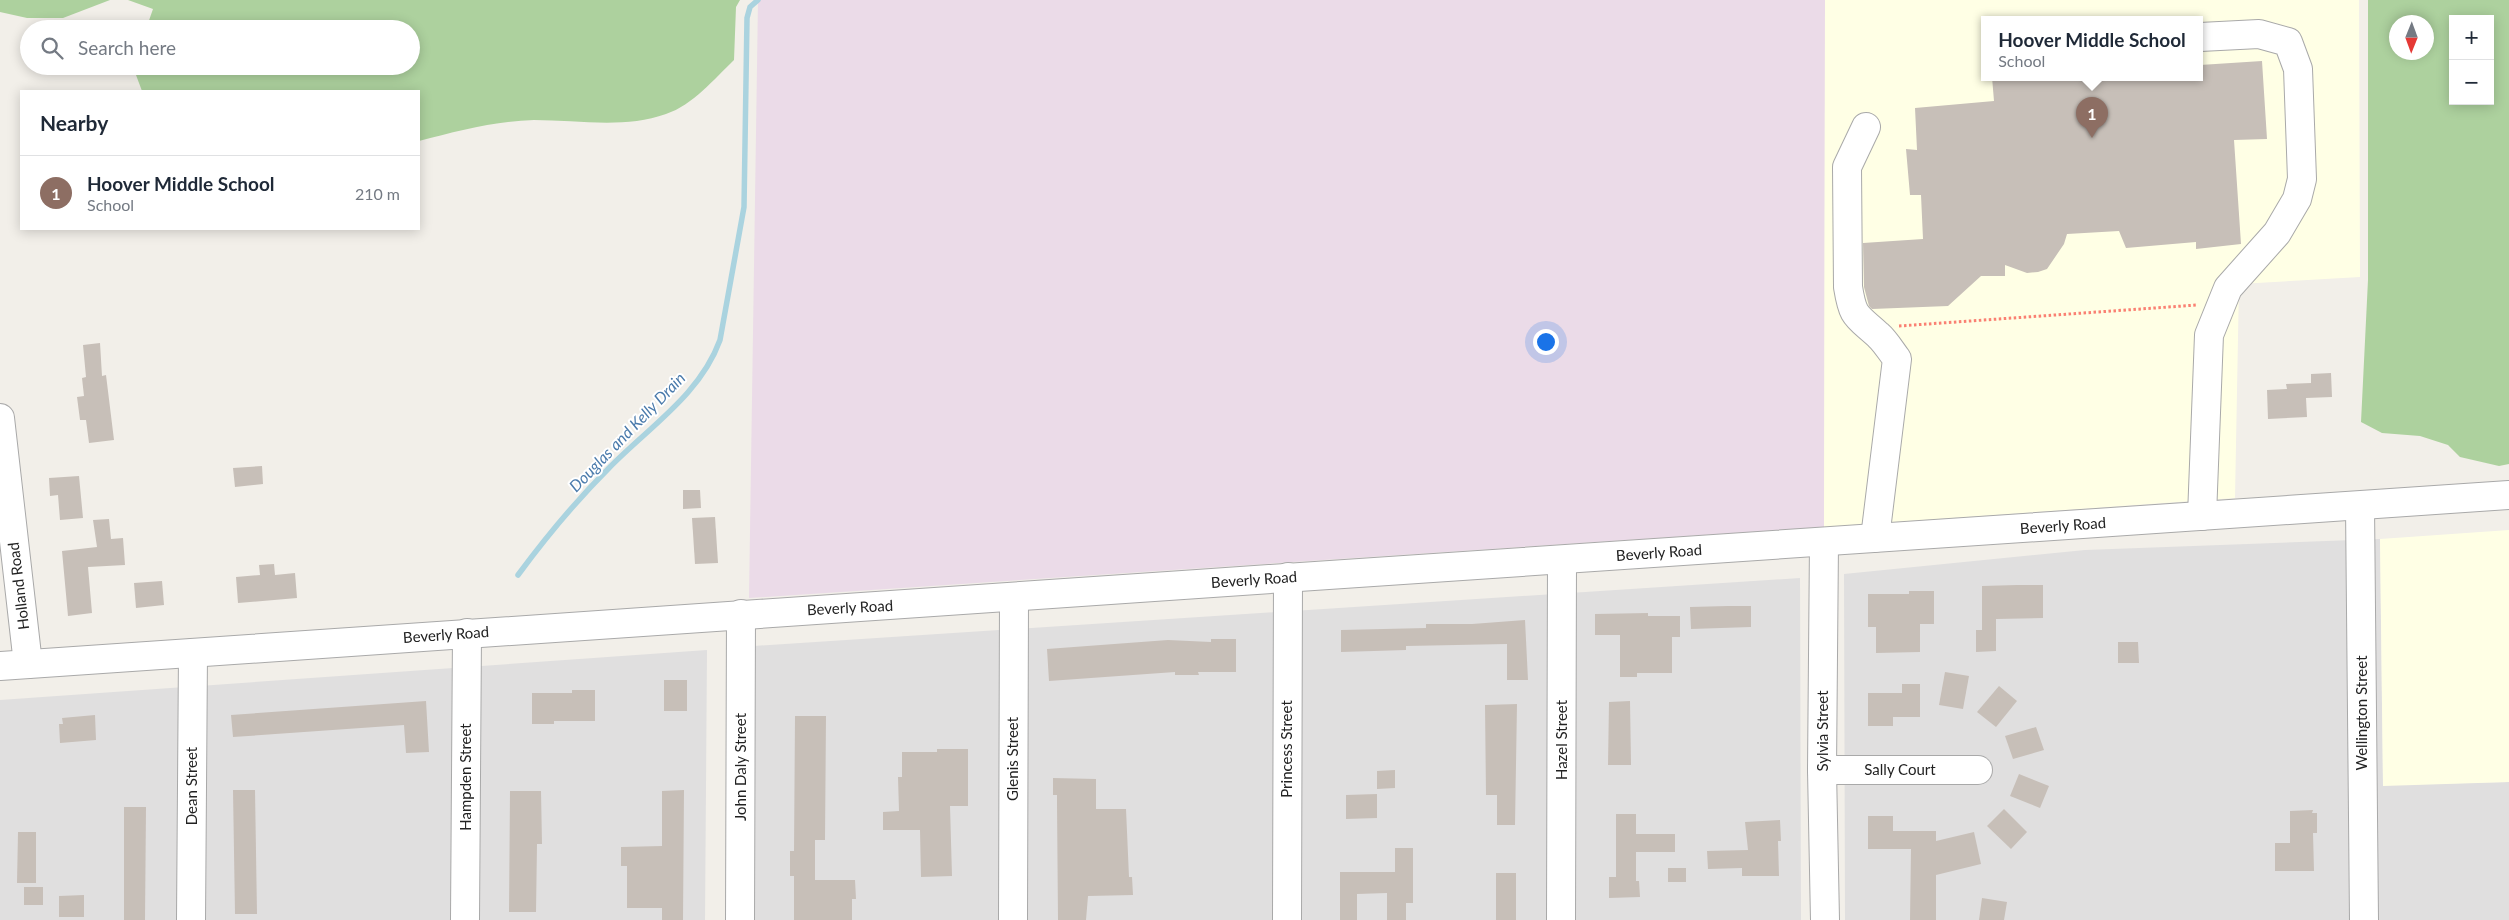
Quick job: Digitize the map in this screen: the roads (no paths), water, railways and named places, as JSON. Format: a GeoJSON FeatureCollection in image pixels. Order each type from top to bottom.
{"type":"FeatureCollection","features":[{"type":"Feature","properties":{"kind":"street"},"geometry":{"type":"LineString","coordinates":[[2202,516],[2210,335],[2228,288],[2277,233],[2297,199],[2302,179],[2298,70],[2288,42],[2259,34],[2203,37]]}},
{"type":"Feature","properties":{"kind":"street"},"geometry":{"type":"LineString","coordinates":[[1866,127],[1847,167],[1848,287],[1851,305],[1859,321],[1879,335],[1897,359],[1875,538]]}},
{"type":"Feature","properties":{"kind":"street","name":"Holland Road"},"geometry":{"type":"LineString","coordinates":[[0,418],[28,664]]}},
{"type":"Feature","properties":{"kind":"street","name":"Beverly Road"},"geometry":{"type":"LineString","coordinates":[[0,666],[2509,495]]}},
{"type":"Feature","properties":{"kind":"street","name":"Wellington Street"},"geometry":{"type":"LineString","coordinates":[[2360,506],[2364,920]]}},
{"type":"Feature","properties":{"kind":"street","name":"Sylvia Street"},"geometry":{"type":"LineString","coordinates":[[1824,542],[1822,770],[1825,920]]}},
{"type":"Feature","properties":{"kind":"street","name":"Hazel Street"},"geometry":{"type":"LineString","coordinates":[[1562,560],[1562,920]]}},
{"type":"Feature","properties":{"kind":"street","name":"Princess Street"},"geometry":{"type":"LineString","coordinates":[[1287,920],[1288,577]]}},
{"type":"Feature","properties":{"kind":"street","name":"Glenis Street"},"geometry":{"type":"LineString","coordinates":[[1013,920],[1014,598]]}},
{"type":"Feature","properties":{"kind":"street","name":"John Daly Street"},"geometry":{"type":"LineString","coordinates":[[740,920],[741,614]]}},
{"type":"Feature","properties":{"kind":"street","name":"Hampden Street"},"geometry":{"type":"LineString","coordinates":[[465,920],[467,633]]}},
{"type":"Feature","properties":{"kind":"street","name":"Dean Street"},"geometry":{"type":"LineString","coordinates":[[191,920],[192,652]]}},
{"type":"Feature","properties":{"kind":"street","name":"Sally Court"},"geometry":{"type":"LineString","coordinates":[[1822,770],[1978,770]]}},
{"type":"Feature","properties":{"kind":"waterway","name":"Douglas and Kelly Drain"},"geometry":{"type":"LineString","coordinates":[[518,575],[550,533],[585,493],[624,453],[687,394],[711,360],[720,340],[744,207],[747,18],[750,7],[758,0]]}},
{"type":"Feature","properties":{"kind":"place","name":"Hoover Middle School"},"geometry":{"type":"Point","coordinates":[2092,138]}}]}
